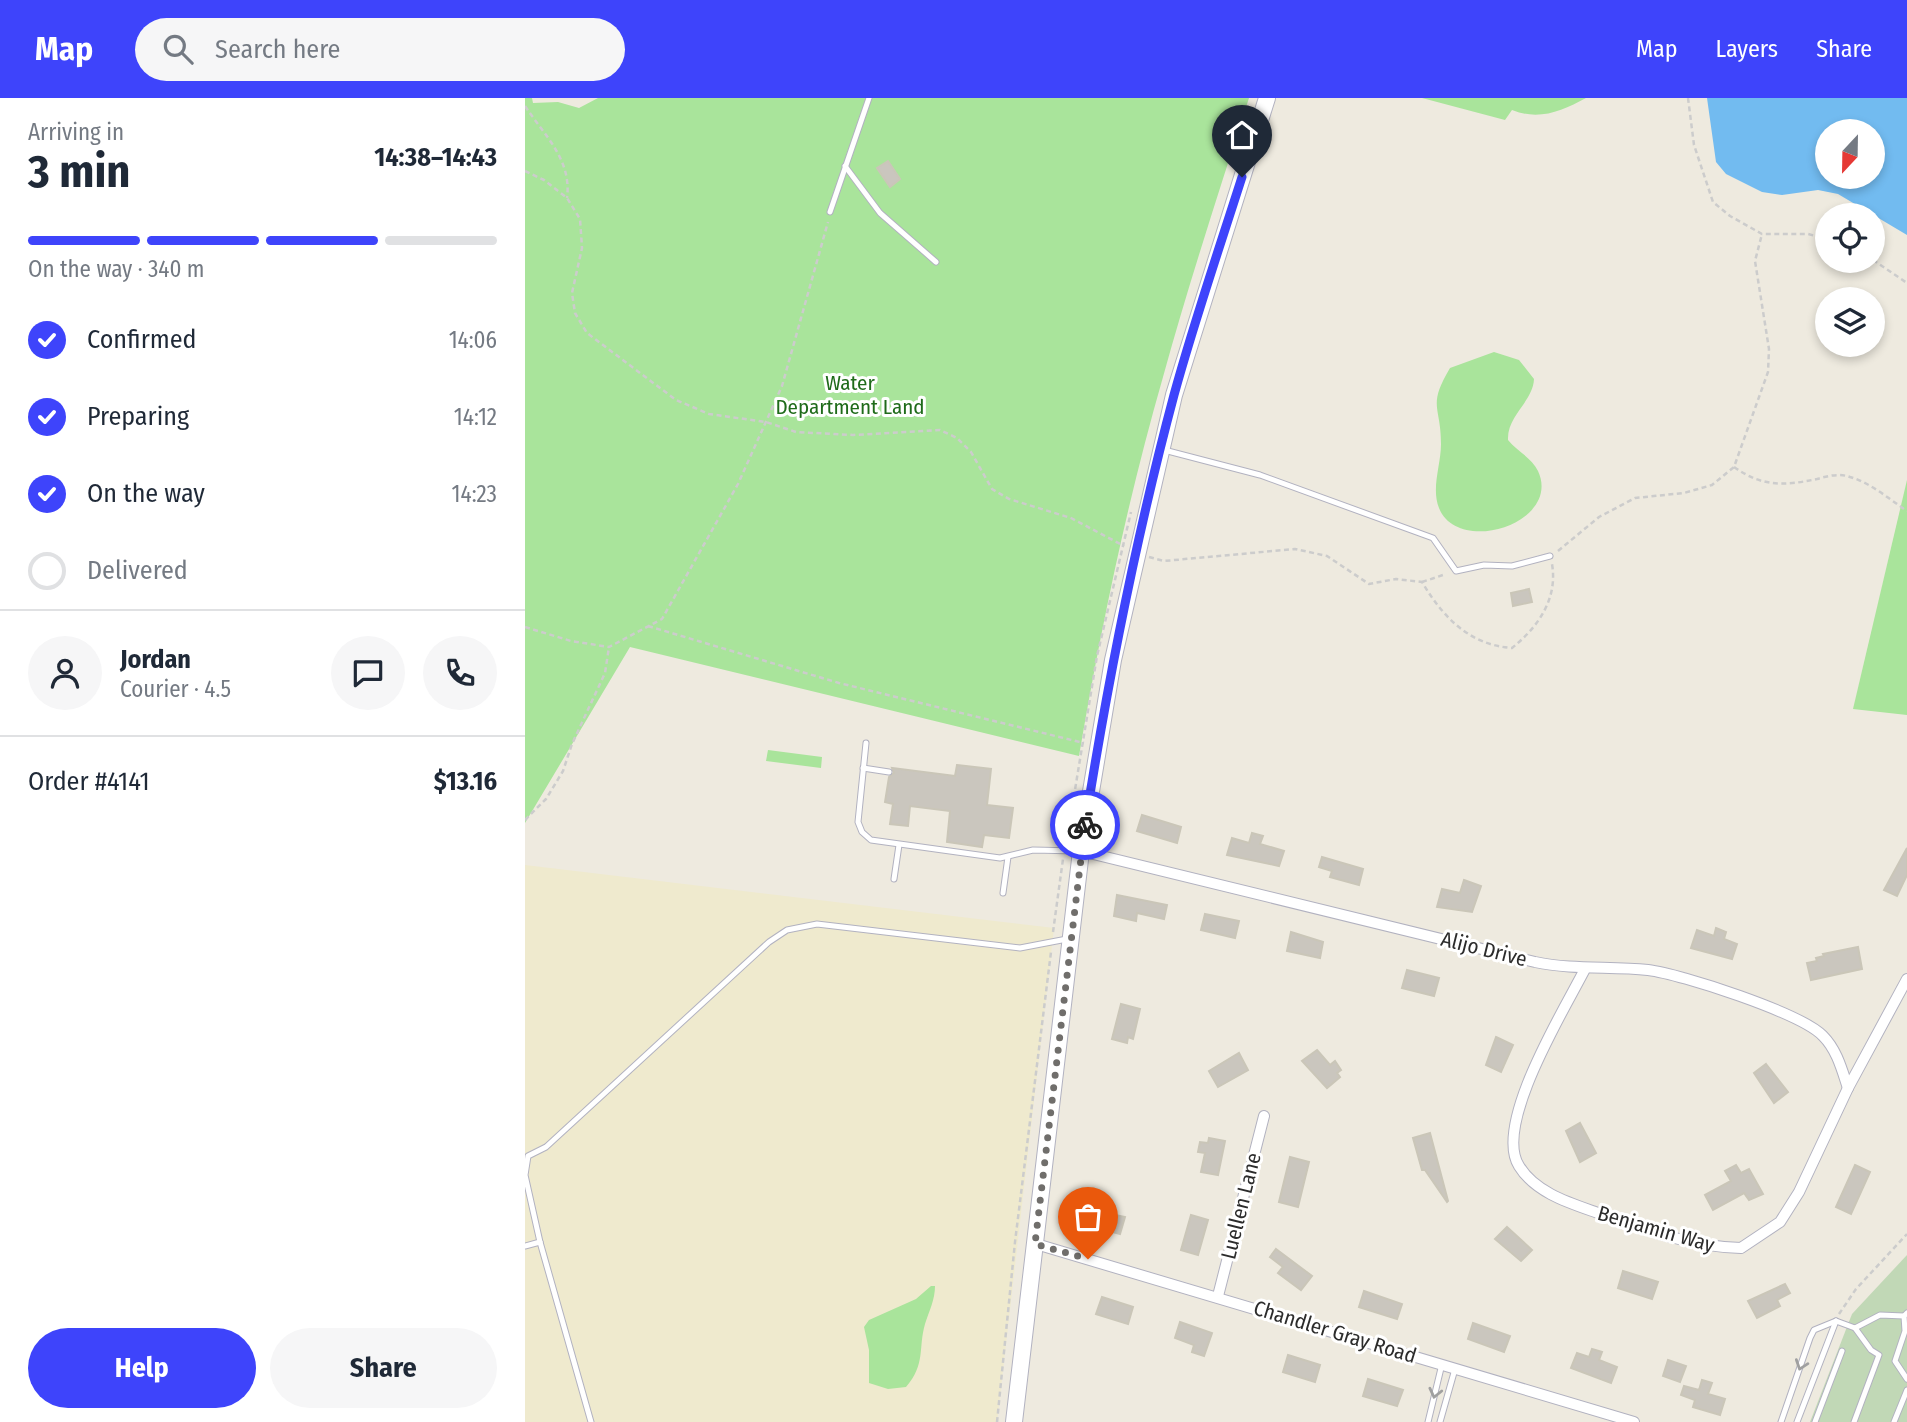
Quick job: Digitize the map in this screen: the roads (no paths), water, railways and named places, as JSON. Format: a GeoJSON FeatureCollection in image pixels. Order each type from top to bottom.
{"type":"FeatureCollection","features":[{"type":"Feature","properties":{"kind":"main road"},"geometry":{"type":"LineString","coordinates":[[1014,1422],[1081,851],[1129,549],[1161,449],[1206,288],[1267,98]]}},
{"type":"Feature","properties":{"kind":"street","name":"Alijo Drive"},"geometry":{"type":"LineString","coordinates":[[1081,851],[1535,962],[1585,970],[1658,971],[1801,1020],[1831,1044],[1848,1088]]}},
{"type":"Feature","properties":{"kind":"street","name":"Benjamin Way"},"geometry":{"type":"LineString","coordinates":[[1585,970],[1543,1051],[1512,1126],[1512,1147],[1518,1166],[1534,1182],[1557,1197],[1689,1242],[1741,1248],[1767,1234],[1780,1222],[1799,1192],[1848,1088],[1907,979]]}},
{"type":"Feature","properties":{"kind":"street","name":"Luellen Lane"},"geometry":{"type":"LineString","coordinates":[[1218,1296],[1264,1116]]}},
{"type":"Feature","properties":{"kind":"street","name":"Chandler Gray Road"},"geometry":{"type":"LineString","coordinates":[[1035,1244],[1218,1296],[1635,1422]]}},
{"type":"Feature","properties":{"kind":"lane"},"geometry":{"type":"LineString","coordinates":[[830,212],[869,98]]}},
{"type":"Feature","properties":{"kind":"lane"},"geometry":{"type":"LineString","coordinates":[[845,166],[880,213],[936,262]]}},
{"type":"Feature","properties":{"kind":"lane"},"geometry":{"type":"LineString","coordinates":[[1161,449],[1260,474],[1433,538],[1455,571],[1484,565],[1512,566],[1550,556]]}},
{"type":"Feature","properties":{"kind":"lane"},"geometry":{"type":"LineString","coordinates":[[866,743],[859,827],[871,840],[1008,857],[1033,850],[1081,851]]}},
{"type":"Feature","properties":{"kind":"lane"},"geometry":{"type":"LineString","coordinates":[[863,768],[889,772]]}},
{"type":"Feature","properties":{"kind":"lane"},"geometry":{"type":"LineString","coordinates":[[894,879],[899,845]]}},
{"type":"Feature","properties":{"kind":"lane"},"geometry":{"type":"LineString","coordinates":[[1003,893],[1008,857]]}},
{"type":"Feature","properties":{"kind":"lane"},"geometry":{"type":"LineString","coordinates":[[590,1422],[540,1242],[525,1175],[526,1156],[546,1147],[769,942],[787,930],[817,924],[1020,948],[1070,938]]}},
{"type":"Feature","properties":{"kind":"lane"},"geometry":{"type":"LineString","coordinates":[[525,1246],[540,1242]]}},
{"type":"Feature","properties":{"kind":"lane"},"geometry":{"type":"LineString","coordinates":[[1855,1328],[1879,1315],[1905,1314],[1905,1331],[1895,1361]]}},
{"type":"Feature","properties":{"kind":"lane"},"geometry":{"type":"LineString","coordinates":[[1797,1422],[1836,1321]]}},
{"type":"Feature","properties":{"kind":"lane"},"geometry":{"type":"LineString","coordinates":[[1781,1422],[1810,1338],[1815,1330],[1836,1321],[1855,1328],[1871,1350],[1895,1361],[1907,1379]]}},
{"type":"Feature","properties":{"kind":"lane"},"geometry":{"type":"LineString","coordinates":[[1815,1422],[1842,1351]]}},
{"type":"Feature","properties":{"kind":"lane"},"geometry":{"type":"LineString","coordinates":[[1854,1422],[1879,1355]]}},
{"type":"Feature","properties":{"kind":"lane"},"geometry":{"type":"LineString","coordinates":[[1428,1422],[1442,1364]]}},
{"type":"Feature","properties":{"kind":"lane"},"geometry":{"type":"LineString","coordinates":[[1440,1422],[1455,1368]]}},
{"type":"Feature","properties":{"kind":"lane"},"geometry":{"type":"LineString","coordinates":[[1894,1422],[1907,1390]]}},
{"type":"Feature","properties":{"kind":"water"},"geometry":{"type":"Polygon","coordinates":[[[1707,98],[1907,98],[1907,235],[1885,222],[1885,203],[1853,203],[1838,194],[1818,190],[1782,195],[1762,192],[1726,174],[1716,162],[1707,98]]]}},
{"type":"Feature","properties":{"kind":"park label","name":"Water Department Land"},"geometry":{"type":"Point","coordinates":[850,395]}}]}
